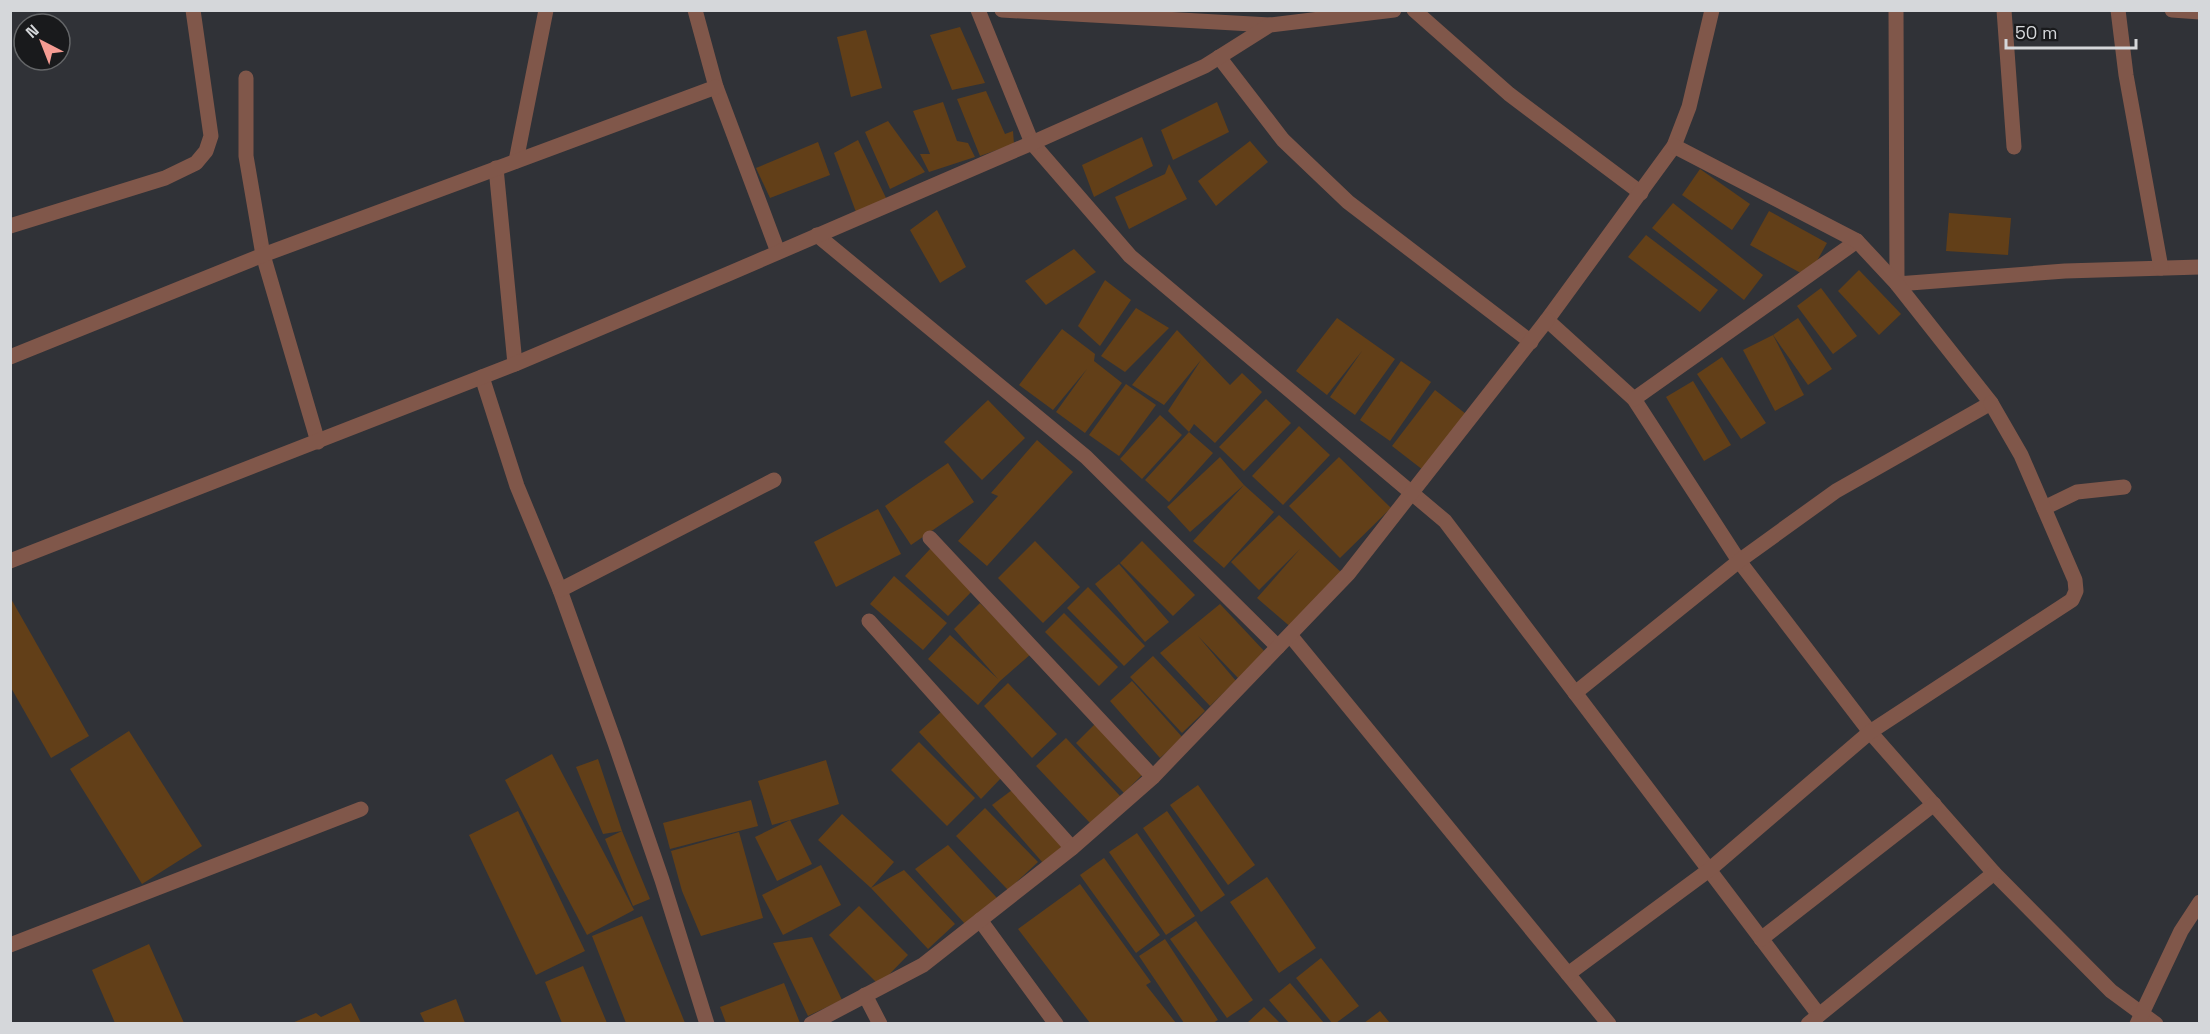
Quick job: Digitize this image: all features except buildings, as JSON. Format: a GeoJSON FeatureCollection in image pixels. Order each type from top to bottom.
{"type":"FeatureCollection","features":[{"type":"Feature","properties":{"kind":"street"},"geometry":{"type":"LineString","coordinates":[[10,226],[165,178],[196,163],[206,152],[211,136],[193,10]]}},
{"type":"Feature","properties":{"kind":"street"},"geometry":{"type":"LineString","coordinates":[[516,161],[546,10]]}},
{"type":"Feature","properties":{"kind":"street"},"geometry":{"type":"LineString","coordinates":[[695,10],[716,87],[777,252]]}},
{"type":"Feature","properties":{"kind":"street"},"geometry":{"type":"LineString","coordinates":[[978,10],[1032,143],[1130,256],[1444,521],[1761,939],[1814,1019],[1994,873]]}},
{"type":"Feature","properties":{"kind":"street"},"geometry":{"type":"LineString","coordinates":[[1002,10],[1149,14],[1270,25],[1326,14],[1394,10]]}},
{"type":"Feature","properties":{"kind":"street"},"geometry":{"type":"LineString","coordinates":[[1414,10],[1509,94],[1641,193]]}},
{"type":"Feature","properties":{"kind":"street"},"geometry":{"type":"LineString","coordinates":[[812,1023],[923,965],[1072,848],[1153,777],[1347,574],[1531,342],[1674,146],[1689,107],[1712,10]]}},
{"type":"Feature","properties":{"kind":"street"},"geometry":{"type":"LineString","coordinates":[[1896,10],[1897,284]]}},
{"type":"Feature","properties":{"kind":"street"},"geometry":{"type":"LineString","coordinates":[[2004,10],[2014,147]]}},
{"type":"Feature","properties":{"kind":"street"},"geometry":{"type":"LineString","coordinates":[[2118,10],[2126,75],[2161,268]]}},
{"type":"Feature","properties":{"kind":"street"},"geometry":{"type":"LineString","coordinates":[[2172,10],[2199,12]]}},
{"type":"Feature","properties":{"kind":"street"},"geometry":{"type":"LineString","coordinates":[[10,561],[515,364],[1032,143],[1219,57],[1270,25]]}},
{"type":"Feature","properties":{"kind":"street"},"geometry":{"type":"LineString","coordinates":[[1219,57],[1282,140],[1348,202],[1531,342]]}},
{"type":"Feature","properties":{"kind":"street"},"geometry":{"type":"LineString","coordinates":[[246,78],[246,156],[263,255],[318,442]]}},
{"type":"Feature","properties":{"kind":"street"},"geometry":{"type":"LineString","coordinates":[[10,357],[263,255],[716,87]]}},
{"type":"Feature","properties":{"kind":"street"},"geometry":{"type":"LineString","coordinates":[[1568,974],[1709,870],[1870,732],[2072,600],[2076,591],[2075,580],[2021,455],[1991,403],[1897,284],[1857,242],[1674,146]]}},
{"type":"Feature","properties":{"kind":"street"},"geometry":{"type":"LineString","coordinates":[[496,168],[515,364]]}},
{"type":"Feature","properties":{"kind":"street"},"geometry":{"type":"LineString","coordinates":[[817,235],[1086,457],[1278,647]]}},
{"type":"Feature","properties":{"kind":"street"},"geometry":{"type":"LineString","coordinates":[[1634,399],[1857,242]]}},
{"type":"Feature","properties":{"kind":"street"},"geometry":{"type":"LineString","coordinates":[[1897,284],[2065,271],[2199,267]]}},
{"type":"Feature","properties":{"kind":"street"},"geometry":{"type":"LineString","coordinates":[[1546,320],[1634,399],[1738,561],[1870,732],[1994,873],[2140,1019],[2156,1023]]}},
{"type":"Feature","properties":{"kind":"street"},"geometry":{"type":"LineString","coordinates":[[482,377],[517,486],[560,590],[662,880],[707,1023]]}},
{"type":"Feature","properties":{"kind":"street"},"geometry":{"type":"LineString","coordinates":[[1575,693],[1738,561],[1836,491],[1991,403]]}},
{"type":"Feature","properties":{"kind":"street"},"geometry":{"type":"LineString","coordinates":[[560,590],[774,480]]}},
{"type":"Feature","properties":{"kind":"street"},"geometry":{"type":"LineString","coordinates":[[2044,508],[2077,492],[2124,487]]}},
{"type":"Feature","properties":{"kind":"street"},"geometry":{"type":"LineString","coordinates":[[930,538],[1153,777]]}},
{"type":"Feature","properties":{"kind":"street"},"geometry":{"type":"LineString","coordinates":[[869,621],[1072,848]]}},
{"type":"Feature","properties":{"kind":"street"},"geometry":{"type":"LineString","coordinates":[[1290,635],[1609,1023]]}},
{"type":"Feature","properties":{"kind":"street"},"geometry":{"type":"LineString","coordinates":[[1761,939],[1934,804]]}},
{"type":"Feature","properties":{"kind":"street"},"geometry":{"type":"LineString","coordinates":[[10,945],[361,809]]}},
{"type":"Feature","properties":{"kind":"street"},"geometry":{"type":"LineString","coordinates":[[2140,1019],[2181,931],[2199,902]]}},
{"type":"Feature","properties":{"kind":"street"},"geometry":{"type":"LineString","coordinates":[[980,920],[1056,1023]]}},
{"type":"Feature","properties":{"kind":"street"},"geometry":{"type":"LineString","coordinates":[[865,995],[880,1023]]}}]}
